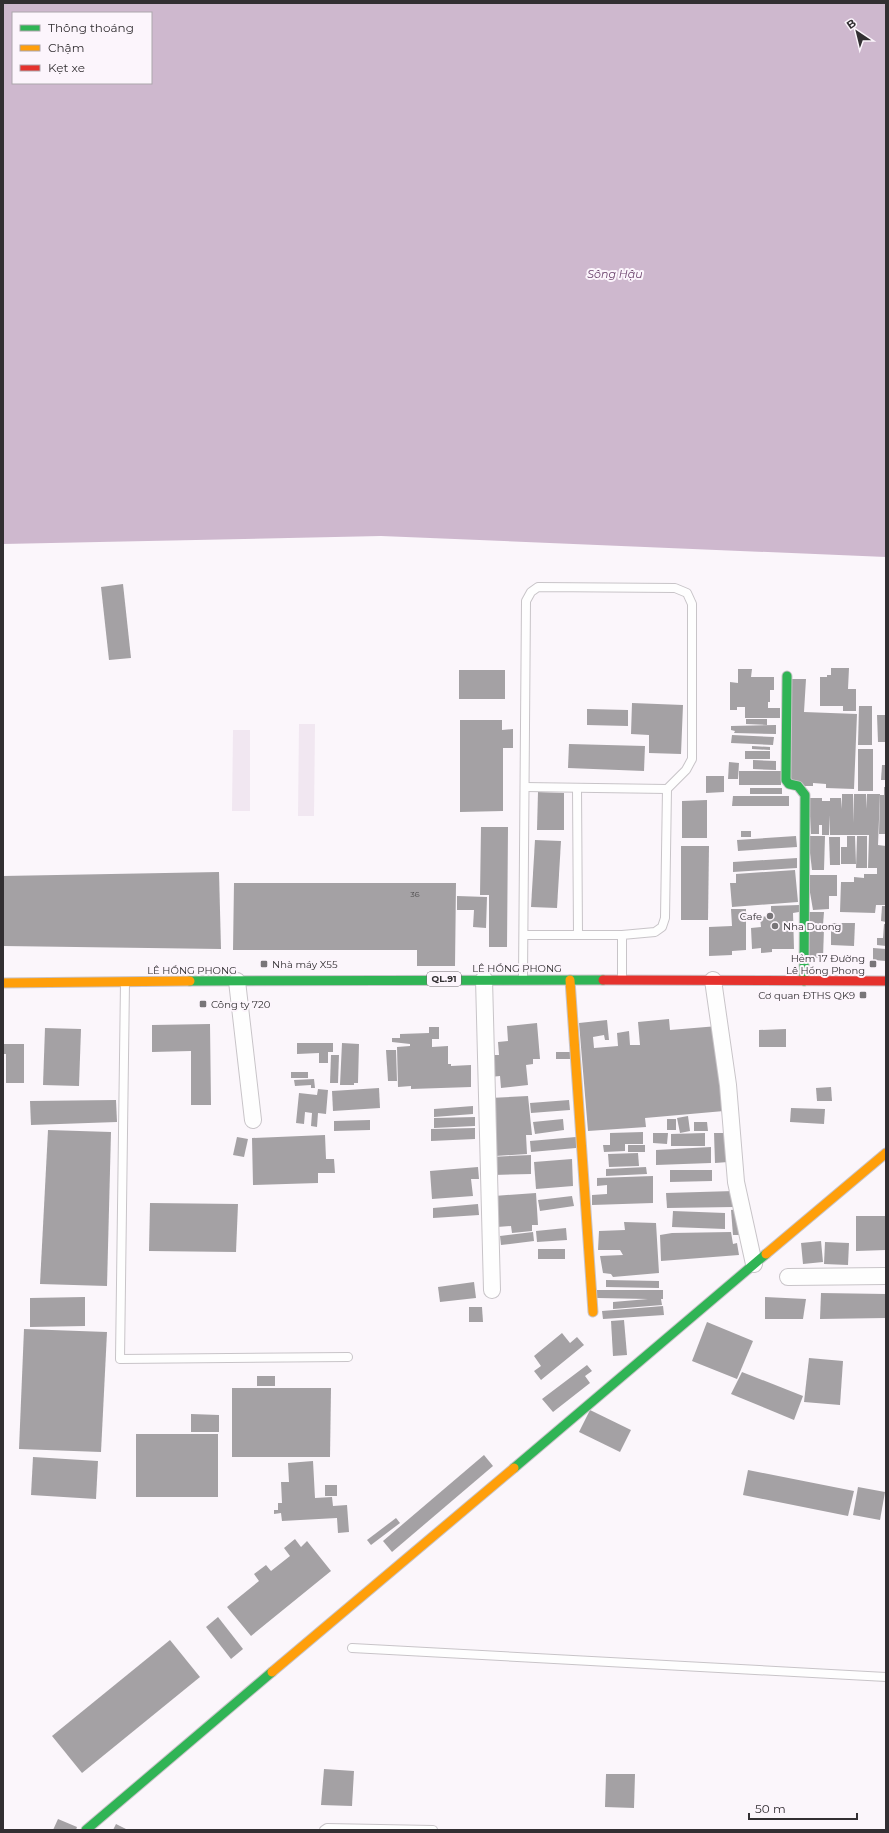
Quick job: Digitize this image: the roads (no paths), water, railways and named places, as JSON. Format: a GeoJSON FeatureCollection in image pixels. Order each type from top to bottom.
{"type":"FeatureCollection","features":[{"type":"Feature","properties":{"kind":"main road"},"geometry":{"type":"LineString","coordinates":[[787,676],[786,780],[789,784],[798,786],[805,795],[804,981]]}},
{"type":"Feature","properties":{"kind":"main road","name":"LÊ HỒNG PHONG"},"geometry":{"type":"LineString","coordinates":[[3,983],[484,978],[570,980],[886,981]]}},
{"type":"Feature","properties":{"kind":"main road"},"geometry":{"type":"LineString","coordinates":[[570,980],[592,1312]]}},
{"type":"Feature","properties":{"kind":"main road"},"geometry":{"type":"LineString","coordinates":[[86,1830],[886,1153]]}},
{"type":"Feature","properties":{"kind":"street"},"geometry":{"type":"LineString","coordinates":[[484,978],[492,1290]]}},
{"type":"Feature","properties":{"kind":"street"},"geometry":{"type":"LineString","coordinates":[[237,980],[253,1120]]}},
{"type":"Feature","properties":{"kind":"street"},"geometry":{"type":"LineString","coordinates":[[713,980],[728,1085],[736,1182],[754,1264]]}},
{"type":"Feature","properties":{"kind":"street"},"geometry":{"type":"LineString","coordinates":[[788,1277],[886,1276]]}},
{"type":"Feature","properties":{"kind":"lane"},"geometry":{"type":"LineString","coordinates":[[523,979],[526,601],[531,592],[538,587],[675,588],[687,593],[692,604],[692,759],[686,770],[667,789],[665,918],[662,927],[655,932],[622,935],[524,935]]}},
{"type":"Feature","properties":{"kind":"lane"},"geometry":{"type":"LineString","coordinates":[[525,787],[667,789]]}},
{"type":"Feature","properties":{"kind":"lane"},"geometry":{"type":"LineString","coordinates":[[577,788],[578,935]]}},
{"type":"Feature","properties":{"kind":"lane"},"geometry":{"type":"LineString","coordinates":[[622,935],[622,980]]}},
{"type":"Feature","properties":{"kind":"lane"},"geometry":{"type":"LineString","coordinates":[[125,982],[120,1359],[348,1356]]}},
{"type":"Feature","properties":{"kind":"lane"},"geometry":{"type":"LineString","coordinates":[[352,1648],[886,1677]]}},
{"type":"Feature","properties":{"kind":"lane"},"geometry":{"type":"LineString","coordinates":[[324,1830],[327,1828],[433,1830]]}},
{"type":"Feature","properties":{"kind":"water","name":"Sông Hậu"},"geometry":{"type":"Polygon","coordinates":[[[3,3],[886,3],[886,557],[381,536],[3,544],[3,3]]]}},
{"type":"Feature","properties":{"kind":"place","name":"Cafe"},"geometry":{"type":"Point","coordinates":[770,916]}},
{"type":"Feature","properties":{"kind":"place","name":"Nha Duong"},"geometry":{"type":"Point","coordinates":[775,926]}},
{"type":"Feature","properties":{"kind":"place","name":"Nhà máy X55"},"geometry":{"type":"Point","coordinates":[264,964]}},
{"type":"Feature","properties":{"kind":"place","name":"Hẻm 17 Đường Lê Hồng Phong"},"geometry":{"type":"Point","coordinates":[873,964]}},
{"type":"Feature","properties":{"kind":"place","name":"Cơ quan ĐTHS QK9"},"geometry":{"type":"Point","coordinates":[863,995]}},
{"type":"Feature","properties":{"kind":"place","name":"Công ty 720"},"geometry":{"type":"Point","coordinates":[203,1004]}}]}
